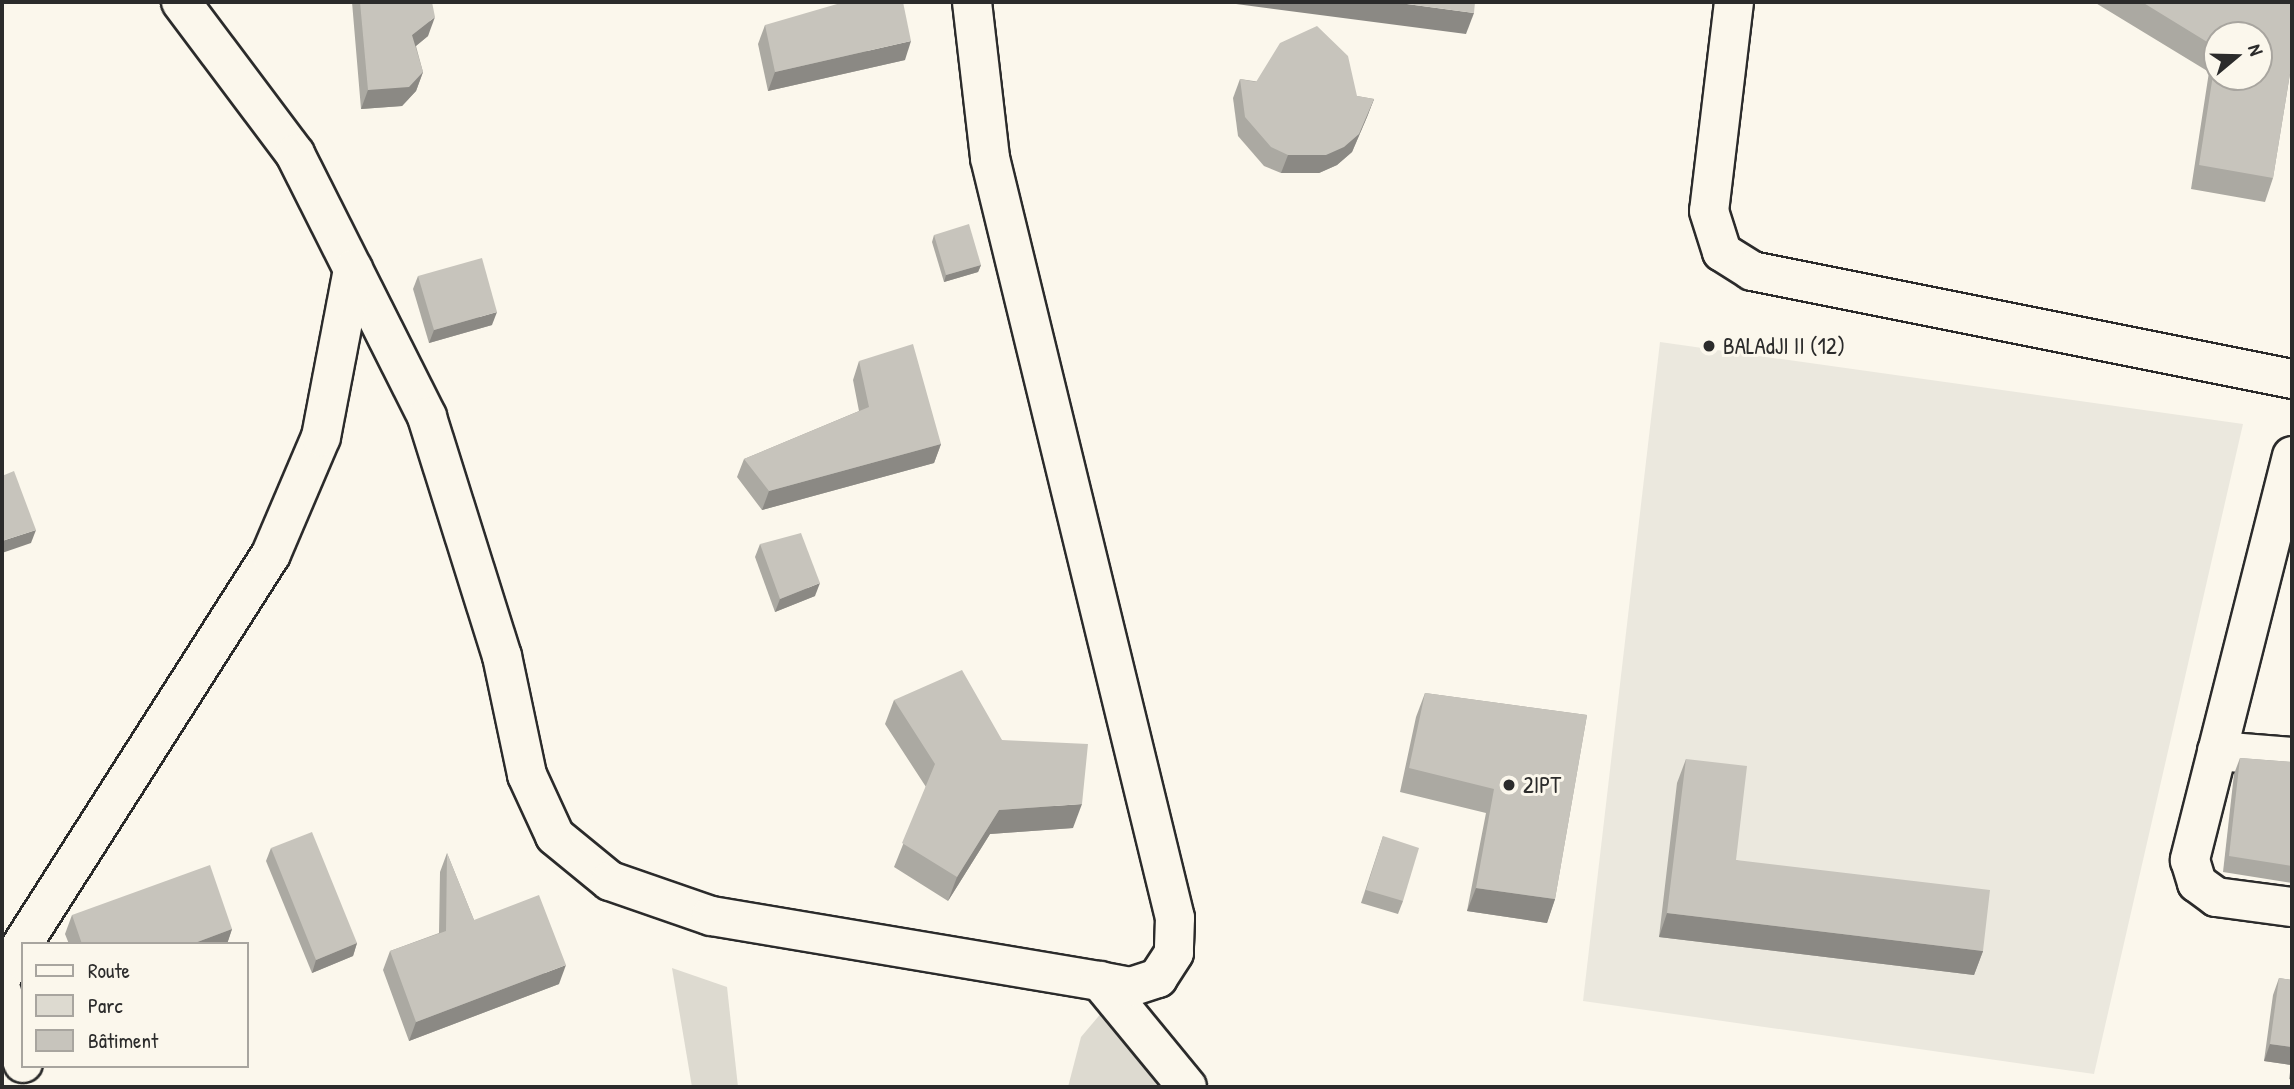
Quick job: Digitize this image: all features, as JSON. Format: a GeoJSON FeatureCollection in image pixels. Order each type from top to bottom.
{"type":"FeatureCollection","features":[{"type":"Feature","properties":{"kind":"street"},"geometry":{"type":"LineString","coordinates":[[181,2],[295,154],[427,417],[502,656],[527,775],[555,836],[610,881],[711,916],[1130,987],[1157,978],[1174,953],[1174,918],[990,158],[972,2]]}},
{"type":"Feature","properties":{"kind":"street"},"geometry":{"type":"LineString","coordinates":[[1734,2],[1709,211],[1722,252],[1752,271],[2292,379]]}},
{"type":"Feature","properties":{"kind":"street"},"geometry":{"type":"LineString","coordinates":[[24,942],[271,554],[321,437],[353,269]]}},
{"type":"Feature","properties":{"kind":"street"},"geometry":{"type":"LineString","coordinates":[[2292,456],[2190,860],[2197,883],[2216,897],[2292,907]]}},
{"type":"Feature","properties":{"kind":"street"},"geometry":{"type":"LineString","coordinates":[[2217,751],[2292,757]]}},
{"type":"Feature","properties":{"kind":"street"},"geometry":{"type":"LineString","coordinates":[[2,976],[21,946]]}},
{"type":"Feature","properties":{"kind":"street"},"geometry":{"type":"LineString","coordinates":[[1100,981],[1187,1087]]}},
{"type":"Feature","properties":{"kind":"street"},"geometry":{"type":"LineString","coordinates":[[2,992],[21,1056]]}},
{"type":"Feature","properties":{"kind":"street"},"geometry":{"type":"LineString","coordinates":[[22,1087],[23,1068]]}},
{"type":"Feature","properties":{"kind":"shaded area"},"geometry":{"type":"Polygon","coordinates":[[[1660,342],[2243,424],[2094,1074],[1583,1001],[1660,342]]]}},
{"type":"Feature","properties":{"kind":"green space"},"geometry":{"type":"Polygon","coordinates":[[[672,968],[727,987],[738,1087],[692,1087],[672,968]]]}},
{"type":"Feature","properties":{"kind":"green space"},"geometry":{"type":"Polygon","coordinates":[[[1125,985],[1201,1087],[1068,1087],[1081,1037],[1125,985]]]}},
{"type":"Feature","properties":{"kind":"building"},"geometry":{"type":"Polygon","coordinates":[[[360,2],[432,2],[435,17],[412,35],[423,72],[409,87],[368,90],[360,2]]]}},
{"type":"Feature","properties":{"kind":"building"},"geometry":{"type":"Polygon","coordinates":[[[844,2],[903,2],[911,41],[775,72],[765,25],[844,2]]]}},
{"type":"Feature","properties":{"kind":"building"},"geometry":{"type":"Polygon","coordinates":[[[1392,2],[1475,2],[1474,13],[1392,2]]]}},
{"type":"Feature","properties":{"kind":"building"},"geometry":{"type":"Polygon","coordinates":[[[2142,2],[2292,2],[2292,61],[2273,178],[2199,165],[2210,91],[2273,91],[2273,21],[2203,21],[2203,39],[2142,2]]]}},
{"type":"Feature","properties":{"kind":"building"},"geometry":{"type":"Polygon","coordinates":[[[1317,26],[1348,56],[1357,96],[1374,99],[1359,134],[1344,147],[1326,155],[1288,155],[1271,147],[1245,117],[1240,79],[1256,82],[1280,43],[1317,26]]]}},
{"type":"Feature","properties":{"kind":"building"},"geometry":{"type":"Polygon","coordinates":[[[969,224],[981,265],[946,275],[934,235],[969,224]]]}},
{"type":"Feature","properties":{"kind":"building"},"geometry":{"type":"Polygon","coordinates":[[[482,258],[497,312],[434,330],[418,276],[482,258]]]}},
{"type":"Feature","properties":{"kind":"building"},"geometry":{"type":"Polygon","coordinates":[[[913,344],[941,444],[769,491],[744,459],[869,407],[859,361],[913,344]]]}},
{"type":"Feature","properties":{"kind":"building"},"geometry":{"type":"Polygon","coordinates":[[[14,471],[36,530],[2,541],[2,476],[14,471]]]}},
{"type":"Feature","properties":{"kind":"building"},"geometry":{"type":"Polygon","coordinates":[[[801,533],[820,583],[780,599],[760,544],[801,533]]]}},
{"type":"Feature","properties":{"kind":"building"},"geometry":{"type":"Polygon","coordinates":[[[962,670],[1002,740],[1088,744],[1082,804],[999,810],[957,877],[902,843],[935,764],[894,700],[962,670]]]}},
{"type":"Feature","properties":{"kind":"building"},"geometry":{"type":"Polygon","coordinates":[[[1425,693],[1587,715],[1555,899],[1476,888],[1494,789],[1409,768],[1425,693]]]}},
{"type":"Feature","properties":{"kind":"building"},"geometry":{"type":"Polygon","coordinates":[[[2240,758],[2292,762],[2292,866],[2229,856],[2240,758]]]}},
{"type":"Feature","properties":{"kind":"building"},"geometry":{"type":"Polygon","coordinates":[[[1686,759],[1747,766],[1736,860],[1990,890],[1983,951],[1667,913],[1686,759]]]}},
{"type":"Feature","properties":{"kind":"building"},"geometry":{"type":"Polygon","coordinates":[[[312,832],[357,943],[316,960],[271,848],[312,832]]]}},
{"type":"Feature","properties":{"kind":"building"},"geometry":{"type":"Polygon","coordinates":[[[1383,836],[1419,848],[1403,901],[1366,890],[1383,836]]]}},
{"type":"Feature","properties":{"kind":"building"},"geometry":{"type":"Polygon","coordinates":[[[447,853],[474,920],[539,895],[566,965],[416,1022],[390,951],[446,931],[447,853]]]}},
{"type":"Feature","properties":{"kind":"building"},"geometry":{"type":"Polygon","coordinates":[[[210,865],[232,929],[197,942],[81,942],[72,915],[210,865]]]}},
{"type":"Feature","properties":{"kind":"building"},"geometry":{"type":"Polygon","coordinates":[[[2279,978],[2292,980],[2292,1047],[2270,1044],[2279,978]]]}},
{"type":"Feature","properties":{"kind":"place","name":"BALAdJI II (12)"},"geometry":{"type":"Point","coordinates":[1709,346]}},
{"type":"Feature","properties":{"kind":"place","name":"2IPT"},"geometry":{"type":"Point","coordinates":[1509,785]}}]}
